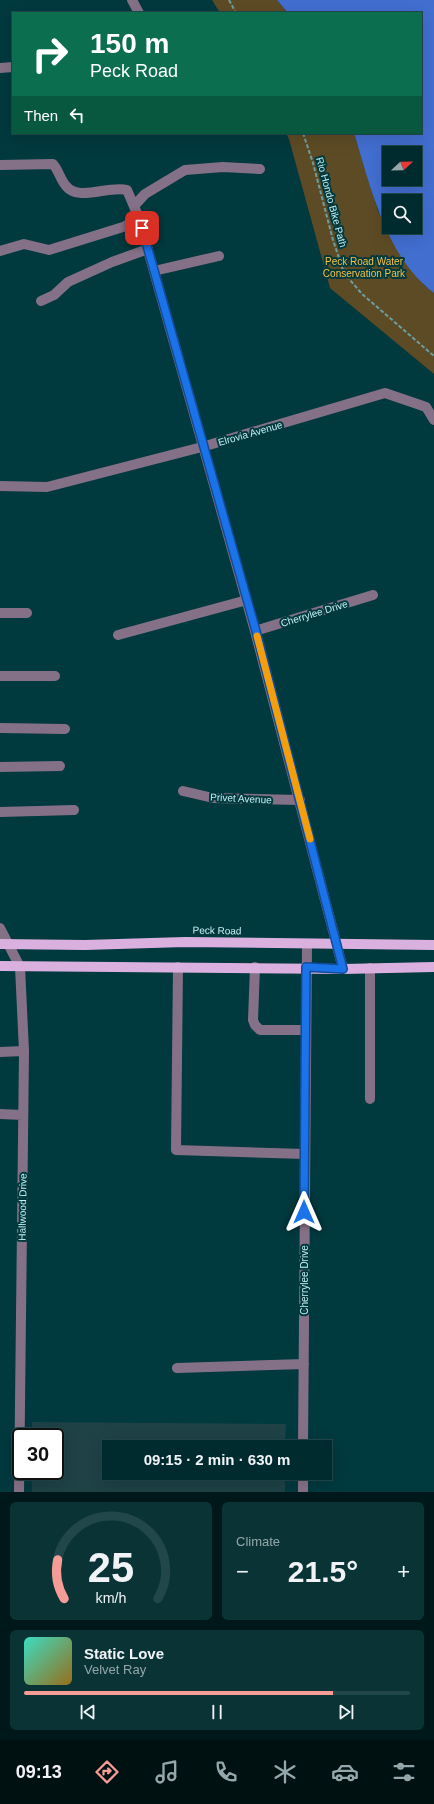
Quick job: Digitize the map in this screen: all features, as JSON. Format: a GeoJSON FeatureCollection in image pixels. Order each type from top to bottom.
{"type":"FeatureCollection","features":[{"type":"Feature","properties":{"kind":"main road","name":"Peck Road"},"geometry":{"type":"LineString","coordinates":[[4,944],[85,945],[186,942],[434,945]]}},
{"type":"Feature","properties":{"kind":"main road"},"geometry":{"type":"LineString","coordinates":[[0,966],[306,967],[343,969],[434,967]]}},
{"type":"Feature","properties":{"kind":"street"},"geometry":{"type":"LineString","coordinates":[[132,0],[138,12]]}},
{"type":"Feature","properties":{"kind":"street"},"geometry":{"type":"LineString","coordinates":[[0,68],[12,67]]}},
{"type":"Feature","properties":{"kind":"street"},"geometry":{"type":"LineString","coordinates":[[0,165],[53,164],[59,172],[65,185],[71,191],[81,193],[124,189],[127,190],[134,206],[148,249],[202,447],[256,631],[343,969]]}},
{"type":"Feature","properties":{"kind":"street"},"geometry":{"type":"LineString","coordinates":[[134,206],[145,194],[159,188],[184,170],[223,167],[260,169]]}},
{"type":"Feature","properties":{"kind":"street"},"geometry":{"type":"LineString","coordinates":[[0,251],[24,244],[50,250],[123,227],[139,218]]}},
{"type":"Feature","properties":{"kind":"street"},"geometry":{"type":"LineString","coordinates":[[40,301],[54,295],[68,282],[123,258],[148,249]]}},
{"type":"Feature","properties":{"kind":"street"},"geometry":{"type":"LineString","coordinates":[[154,271],[219,256]]}},
{"type":"Feature","properties":{"kind":"street","name":"Elrovia Avenue"},"geometry":{"type":"LineString","coordinates":[[0,486],[47,487],[202,447],[385,393],[426,407],[434,420]]}},
{"type":"Feature","properties":{"kind":"street","name":"Cherrylee Drive"},"geometry":{"type":"LineString","coordinates":[[256,631],[373,595]]}},
{"type":"Feature","properties":{"kind":"street"},"geometry":{"type":"LineString","coordinates":[[118,635],[247,600]]}},
{"type":"Feature","properties":{"kind":"street"},"geometry":{"type":"LineString","coordinates":[[0,613],[27,613]]}},
{"type":"Feature","properties":{"kind":"street"},"geometry":{"type":"LineString","coordinates":[[0,676],[55,676]]}},
{"type":"Feature","properties":{"kind":"street"},"geometry":{"type":"LineString","coordinates":[[0,728],[65,729]]}},
{"type":"Feature","properties":{"kind":"street"},"geometry":{"type":"LineString","coordinates":[[0,767],[60,766]]}},
{"type":"Feature","properties":{"kind":"street","name":"Privet Avenue"},"geometry":{"type":"LineString","coordinates":[[183,790],[213,798],[300,800]]}},
{"type":"Feature","properties":{"kind":"street"},"geometry":{"type":"LineString","coordinates":[[0,812],[74,810]]}},
{"type":"Feature","properties":{"kind":"street","name":"Hallwood Drive"},"geometry":{"type":"LineString","coordinates":[[0,928],[4,944],[20,967],[24,1051],[19,1492]]}},
{"type":"Feature","properties":{"kind":"street","name":"Cherrylee Drive"},"geometry":{"type":"LineString","coordinates":[[303,1440],[305,1030],[307,944]]}},
{"type":"Feature","properties":{"kind":"street"},"geometry":{"type":"LineString","coordinates":[[178,967],[176,1150],[305,1154]]}},
{"type":"Feature","properties":{"kind":"street"},"geometry":{"type":"LineString","coordinates":[[255,967],[253,1020],[255,1026],[260,1030],[305,1030]]}},
{"type":"Feature","properties":{"kind":"street"},"geometry":{"type":"LineString","coordinates":[[370,968],[370,1099]]}},
{"type":"Feature","properties":{"kind":"street"},"geometry":{"type":"LineString","coordinates":[[0,1052],[24,1051]]}},
{"type":"Feature","properties":{"kind":"street"},"geometry":{"type":"LineString","coordinates":[[0,1114],[23,1115]]}},
{"type":"Feature","properties":{"kind":"street"},"geometry":{"type":"LineString","coordinates":[[177,1368],[304,1364]]}},
{"type":"Feature","properties":{"kind":"street"},"geometry":{"type":"LineString","coordinates":[[303,1480],[303,1492]]}},
{"type":"Feature","properties":{"kind":"path"},"geometry":{"type":"LineString","coordinates":[[229,0],[235,12]]}},
{"type":"Feature","properties":{"kind":"path","name":"Rio Hondo Bike Path"},"geometry":{"type":"LineString","coordinates":[[303,134],[313,163],[333,240],[344,273],[362,294],[434,356]]}},
{"type":"Feature","properties":{"kind":"shaded area"},"geometry":{"type":"Polygon","coordinates":[[[32,1422],[286,1424],[285,1440],[102,1440],[102,1480],[285,1480],[285,1492],[32,1492],[32,1480],[64,1480],[64,1428],[32,1428],[32,1422]]]}},
{"type":"Feature","properties":{"kind":"green space"},"geometry":{"type":"Polygon","coordinates":[[[212,0],[277,0],[287,12],[219,12],[212,0]]]}},
{"type":"Feature","properties":{"kind":"green space","name":"Peck Road Water Conservation Park"},"geometry":{"type":"Polygon","coordinates":[[[286,134],[354,134],[378,211],[382,217],[382,234],[392,234],[424,285],[434,293],[434,374],[330,288],[286,134]]]}},
{"type":"Feature","properties":{"kind":"water"},"geometry":{"type":"Polygon","coordinates":[[[277,0],[434,0],[434,293],[417,278],[404,261],[389,234],[422,234],[422,194],[382,194],[382,220],[354,134],[422,134],[422,12],[287,12],[277,0]]]}},
{"type":"Feature","properties":{"kind":"slow traffic"},"geometry":{"type":"LineString","coordinates":[[257,636],[310,839]]}},
{"type":"Feature","properties":{"kind":"route"},"geometry":{"type":"LineString","coordinates":[[142,228],[199,434],[256,631],[343,969],[306,967],[304,1212]]}}]}
